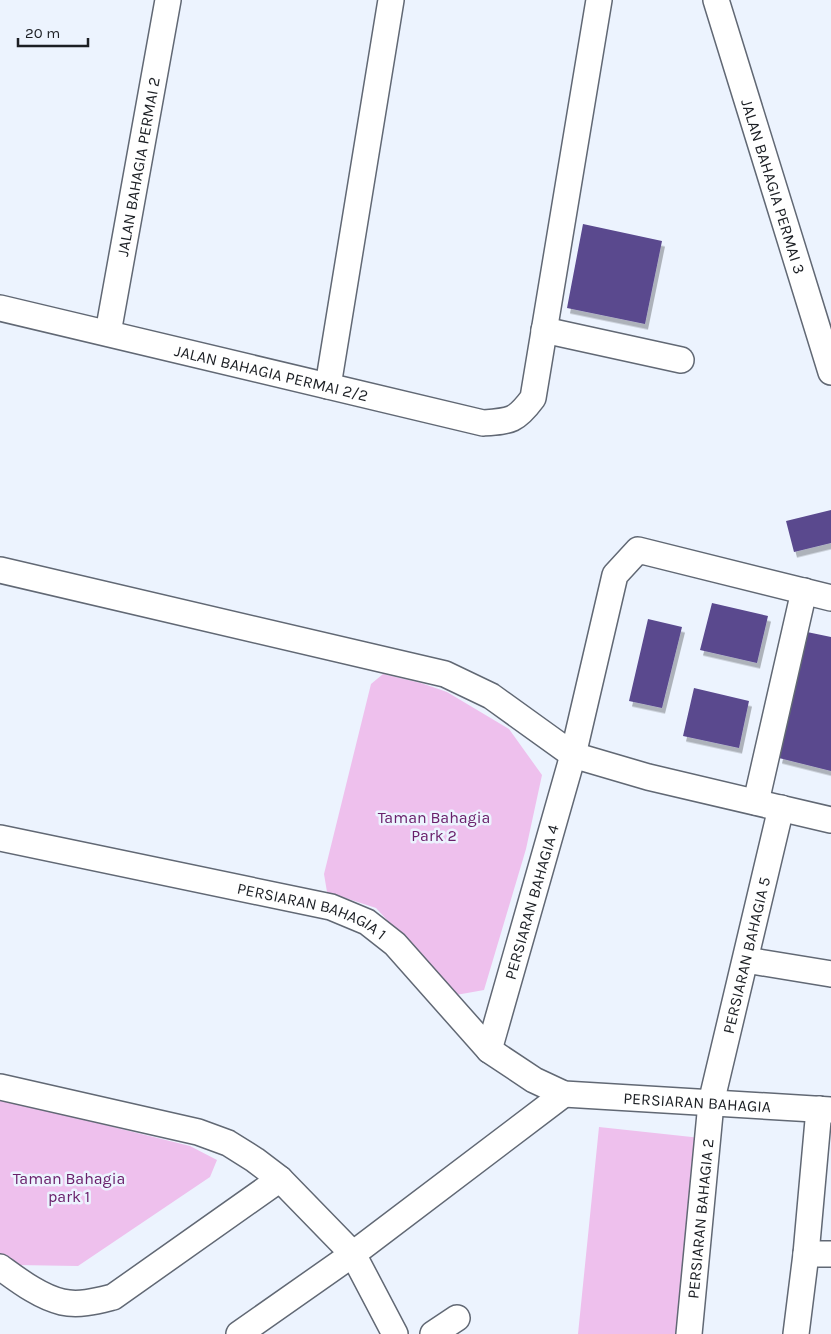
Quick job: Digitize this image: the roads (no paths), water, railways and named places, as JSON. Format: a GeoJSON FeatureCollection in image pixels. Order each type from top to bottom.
{"type":"FeatureCollection","features":[{"type":"Feature","properties":{"kind":"street","name":"JALAN BAHAGIA PERMAI 2"},"geometry":{"type":"LineString","coordinates":[[108,333],[168,0]]}},
{"type":"Feature","properties":{"kind":"street"},"geometry":{"type":"LineString","coordinates":[[328,386],[391,0]]}},
{"type":"Feature","properties":{"kind":"street"},"geometry":{"type":"LineString","coordinates":[[599,0],[544,330],[681,360]]}},
{"type":"Feature","properties":{"kind":"street","name":"JALAN BAHAGIA PERMAI 3"},"geometry":{"type":"LineString","coordinates":[[716,0],[831,372]]}},
{"type":"Feature","properties":{"kind":"street","name":"JALAN BAHAGIA PERMAI 2/2"},"geometry":{"type":"LineString","coordinates":[[0,308],[483,423],[507,421],[523,412],[534,398],[544,330]]}},
{"type":"Feature","properties":{"kind":"street","name":"PERSIARAN BAHAGIA 4"},"geometry":{"type":"LineString","coordinates":[[489,1050],[573,755],[615,574],[638,550],[804,592]]}},
{"type":"Feature","properties":{"kind":"street"},"geometry":{"type":"LineString","coordinates":[[0,570],[445,674],[491,696],[573,755],[648,777],[831,820]]}},
{"type":"Feature","properties":{"kind":"street"},"geometry":{"type":"LineString","coordinates":[[756,802],[804,592],[831,598]]}},
{"type":"Feature","properties":{"kind":"street","name":"PERSIARAN BAHAGIA 5"},"geometry":{"type":"LineString","coordinates":[[711,1103],[781,808]]}},
{"type":"Feature","properties":{"kind":"street","name":"PERSIARAN BAHAGIA 1"},"geometry":{"type":"LineString","coordinates":[[0,838],[332,907],[367,922],[395,944],[489,1050],[534,1080],[564,1094]]}},
{"type":"Feature","properties":{"kind":"street"},"geometry":{"type":"LineString","coordinates":[[746,960],[831,974]]}},
{"type":"Feature","properties":{"kind":"street"},"geometry":{"type":"LineString","coordinates":[[0,1087],[198,1132],[228,1143],[280,1179],[353,1254],[395,1334]]}},
{"type":"Feature","properties":{"kind":"street"},"geometry":{"type":"LineString","coordinates":[[239,1334],[353,1254],[564,1094]]}},
{"type":"Feature","properties":{"kind":"street","name":"PERSIARAN BAHAGIA"},"geometry":{"type":"LineString","coordinates":[[564,1094],[825,1109]]}},
{"type":"Feature","properties":{"kind":"street","name":"PERSIARAN BAHAGIA 2"},"geometry":{"type":"LineString","coordinates":[[689,1334],[711,1103]]}},
{"type":"Feature","properties":{"kind":"street"},"geometry":{"type":"LineString","coordinates":[[796,1334],[825,1109]]}},
{"type":"Feature","properties":{"kind":"street"},"geometry":{"type":"LineString","coordinates":[[0,1267],[36,1291],[62,1302],[91,1303],[113,1297],[280,1179]]}},
{"type":"Feature","properties":{"kind":"street"},"geometry":{"type":"LineString","coordinates":[[806,1254],[831,1254]]}},
{"type":"Feature","properties":{"kind":"street"},"geometry":{"type":"LineString","coordinates":[[434,1334],[458,1318]]}},
{"type":"Feature","properties":{"kind":"park label","name":"Taman Bahagia Park 2"},"geometry":{"type":"Point","coordinates":[434,826]}},
{"type":"Feature","properties":{"kind":"park label","name":"Taman Bahagia park 1"},"geometry":{"type":"Point","coordinates":[69,1187]}}]}
